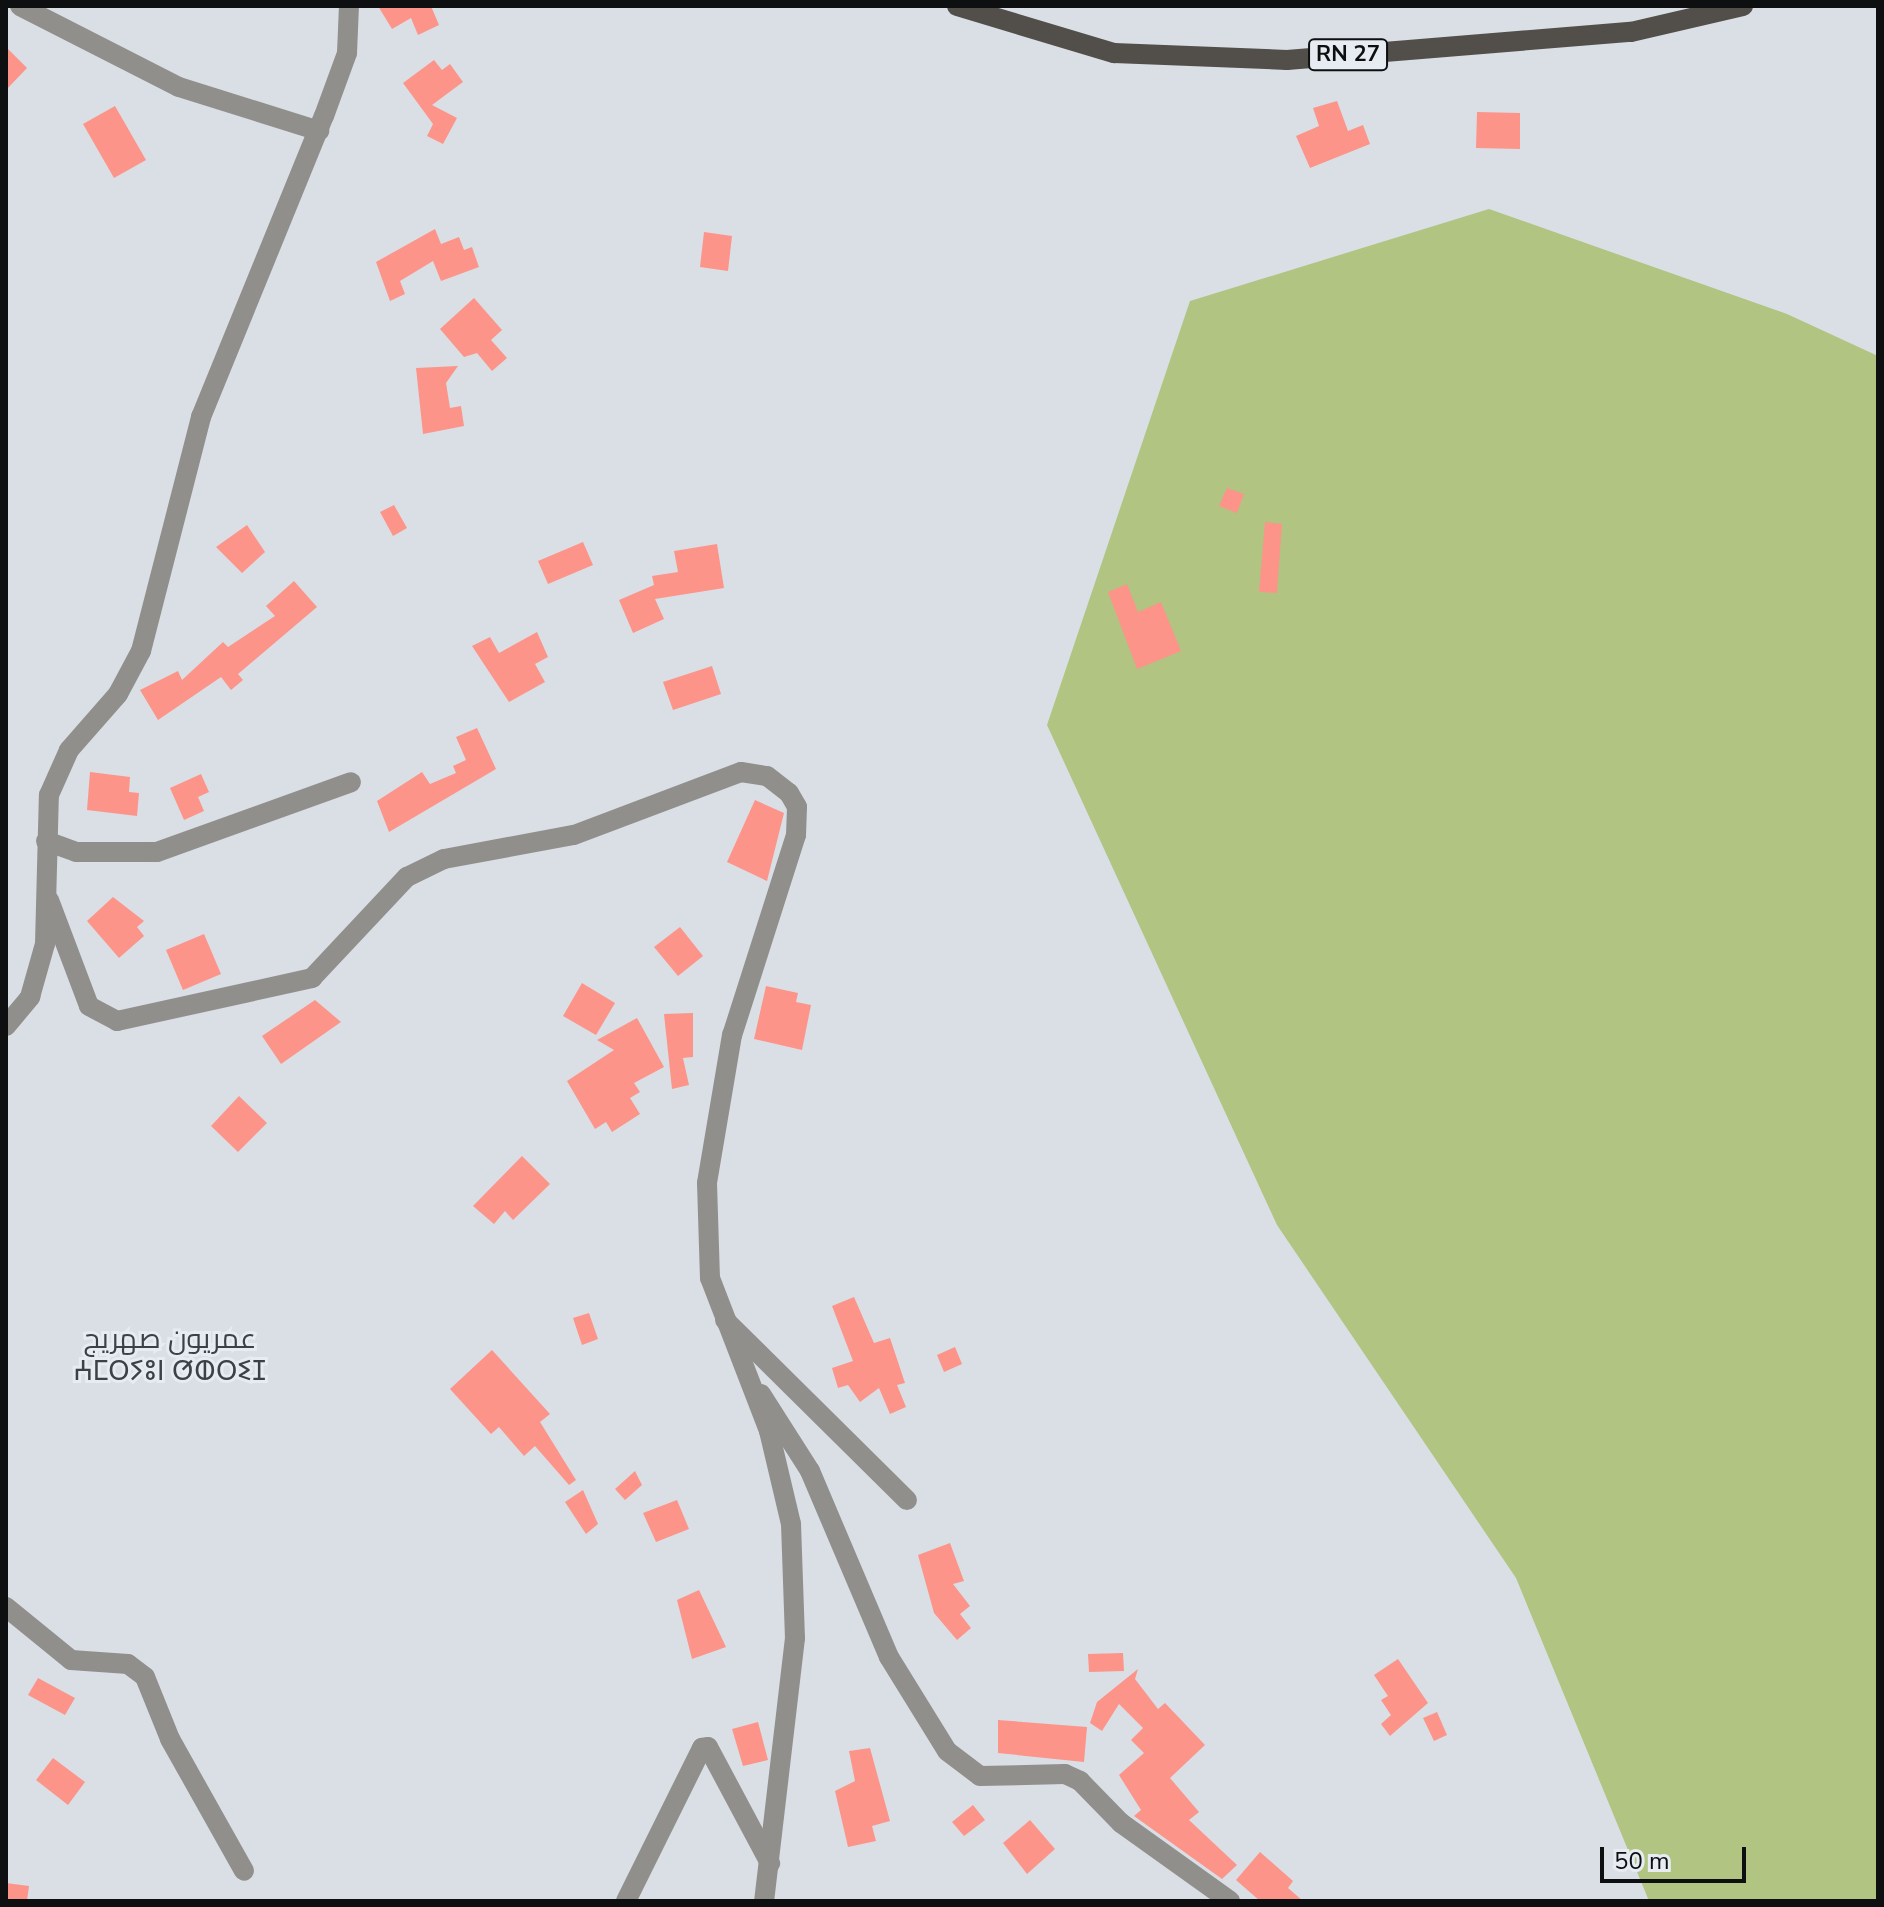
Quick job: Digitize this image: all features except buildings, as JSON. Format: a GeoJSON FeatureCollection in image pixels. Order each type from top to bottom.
{"type":"FeatureCollection","features":[{"type":"Feature","properties":{"kind":"main road","name":"RN 27"},"geometry":{"type":"LineString","coordinates":[[957,6],[1114,53],[1232,60],[1631,32],[1743,6]]}},
{"type":"Feature","properties":{"kind":"street"},"geometry":{"type":"LineString","coordinates":[[20,6],[179,87],[319,131]]}},
{"type":"Feature","properties":{"kind":"street"},"geometry":{"type":"LineString","coordinates":[[6,1026],[38,975],[49,900],[46,841],[57,770],[118,694],[141,651],[211,385],[319,131],[347,53],[349,6]]}},
{"type":"Feature","properties":{"kind":"street"},"geometry":{"type":"LineString","coordinates":[[49,900],[89,1006],[117,1021],[312,978],[407,877],[444,859],[574,835],[723,776],[753,773],[777,781],[797,807],[796,835],[732,1035],[710,1140],[708,1251],[719,1315],[783,1475],[796,1592],[764,1901]]}},
{"type":"Feature","properties":{"kind":"street"},"geometry":{"type":"LineString","coordinates":[[46,841],[76,852],[157,852],[351,782]]}},
{"type":"Feature","properties":{"kind":"street"},"geometry":{"type":"LineString","coordinates":[[719,1315],[907,1500]]}},
{"type":"Feature","properties":{"kind":"street"},"geometry":{"type":"LineString","coordinates":[[747,1380],[782,1419],[810,1471],[889,1657],[947,1751],[980,1776],[1065,1774],[1080,1781],[1121,1823],[1230,1901]]}},
{"type":"Feature","properties":{"kind":"street"},"geometry":{"type":"LineString","coordinates":[[6,1607],[71,1660],[128,1664],[145,1677],[170,1739],[244,1871]]}},
{"type":"Feature","properties":{"kind":"street"},"geometry":{"type":"LineString","coordinates":[[626,1901],[702,1748],[770,1863]]}},
{"type":"Feature","properties":{"kind":"green space"},"geometry":{"type":"Polygon","coordinates":[[[1489,209],[1787,314],[1878,356],[1878,1901],[1649,1901],[1516,1578],[1277,1225],[1047,725],[1190,301],[1489,209]]]}},
{"type":"Feature","properties":{"kind":"district","name":"عمريون صهريج ⵄⵎⵔⵢⵓⵏ ⵚⵀⵔⵉⵊ"},"geometry":{"type":"Point","coordinates":[170,1355]}}]}
